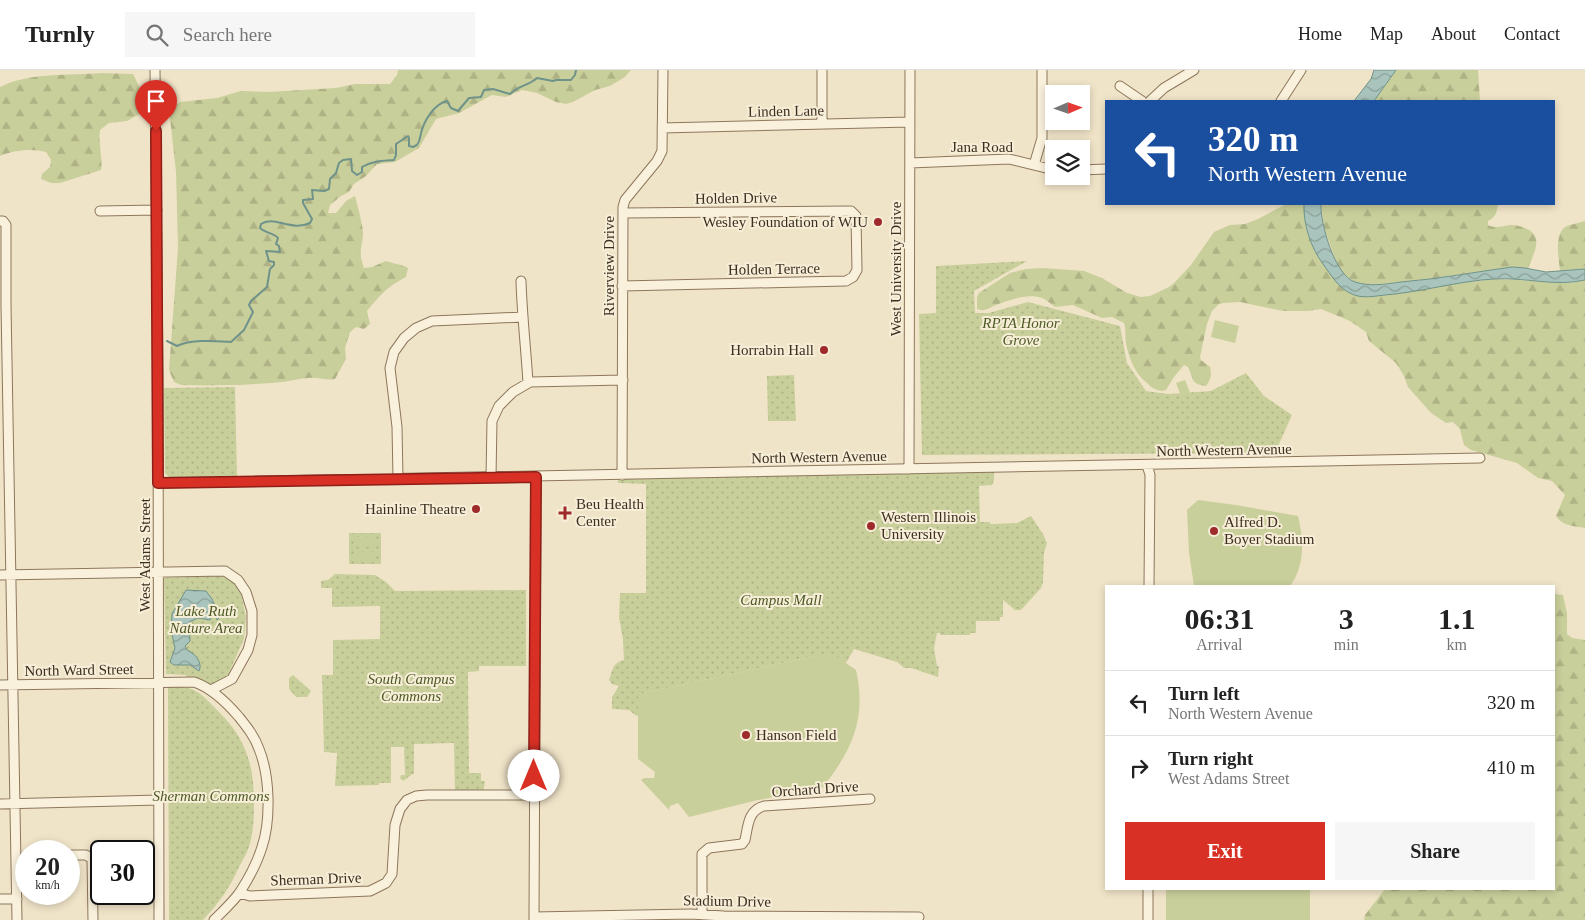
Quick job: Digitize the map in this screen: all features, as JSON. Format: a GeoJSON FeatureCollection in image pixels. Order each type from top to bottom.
{"type":"FeatureCollection","features":[{"type":"Feature","properties":{"kind":"street","name":"West Adams Street"},"geometry":{"type":"LineString","coordinates":[[155,70],[159,920]]}},
{"type":"Feature","properties":{"kind":"street","name":"Riverview Drive"},"geometry":{"type":"LineString","coordinates":[[622,475],[623,213],[625,200],[662,151],[663,70]]}},
{"type":"Feature","properties":{"kind":"street"},"geometry":{"type":"LineString","coordinates":[[822,70],[822,124]]}},
{"type":"Feature","properties":{"kind":"street","name":"West University Drive"},"geometry":{"type":"LineString","coordinates":[[909,469],[910,70]]}},
{"type":"Feature","properties":{"kind":"street"},"geometry":{"type":"LineString","coordinates":[[1034,165],[1042,138],[1042,70]]}},
{"type":"Feature","properties":{"kind":"street"},"geometry":{"type":"LineString","coordinates":[[1151,100],[1164,88],[1194,70]]}},
{"type":"Feature","properties":{"kind":"street"},"geometry":{"type":"LineString","coordinates":[[1282,100],[1301,70]]}},
{"type":"Feature","properties":{"kind":"street"},"geometry":{"type":"LineString","coordinates":[[1120,86],[1141,100]]}},
{"type":"Feature","properties":{"kind":"street","name":"Linden Lane"},"geometry":{"type":"LineString","coordinates":[[662,128],[910,122]]}},
{"type":"Feature","properties":{"kind":"street","name":"Jana Road"},"geometry":{"type":"LineString","coordinates":[[910,163],[1000,159],[1018,160],[1045,168]]}},
{"type":"Feature","properties":{"kind":"street"},"geometry":{"type":"LineString","coordinates":[[1090,170],[1105,169]]}},
{"type":"Feature","properties":{"kind":"street"},"geometry":{"type":"LineString","coordinates":[[100,211],[157,210]]}},
{"type":"Feature","properties":{"kind":"street","name":"Holden Drive"},"geometry":{"type":"LineString","coordinates":[[623,213],[850,210]]}},
{"type":"Feature","properties":{"kind":"street","name":"Holden Terrace"},"geometry":{"type":"LineString","coordinates":[[622,286],[849,280],[854,277],[857,270],[856,216],[850,210]]}},
{"type":"Feature","properties":{"kind":"street"},"geometry":{"type":"LineString","coordinates":[[2,221],[6,225],[3,305],[4,474],[10,575],[16,840]]}},
{"type":"Feature","properties":{"kind":"street"},"geometry":{"type":"LineString","coordinates":[[522,281],[522,317],[526,338],[528,383]]}},
{"type":"Feature","properties":{"kind":"street"},"geometry":{"type":"LineString","coordinates":[[398,478],[397,427],[390,368],[398,345],[416,328],[432,321],[522,317]]}},
{"type":"Feature","properties":{"kind":"street"},"geometry":{"type":"LineString","coordinates":[[491,477],[491,428],[494,416],[506,398],[521,386],[528,383],[623,380]]}},
{"type":"Feature","properties":{"kind":"street","name":"North Western Avenue"},"geometry":{"type":"LineString","coordinates":[[158,483],[1480,458]]}},
{"type":"Feature","properties":{"kind":"street"},"geometry":{"type":"LineString","coordinates":[[1147,465],[1150,475],[1150,585]]}},
{"type":"Feature","properties":{"kind":"street"},"geometry":{"type":"LineString","coordinates":[[534,918],[536,477]]}},
{"type":"Feature","properties":{"kind":"street"},"geometry":{"type":"LineString","coordinates":[[0,575],[225,571],[235,577],[246,592],[252,611],[253,626],[250,642],[232,679],[211,690],[226,702],[254,738],[260,749],[267,780],[267,819],[263,846],[255,866],[239,893],[214,920]]}},
{"type":"Feature","properties":{"kind":"street","name":"North Ward Street"},"geometry":{"type":"LineString","coordinates":[[0,685],[194,682],[211,690]]}},
{"type":"Feature","properties":{"kind":"street","name":"Sherman Drive"},"geometry":{"type":"LineString","coordinates":[[239,893],[250,896],[370,891],[379,888],[390,879],[393,869],[397,818],[400,809],[407,800],[416,796],[427,795],[535,794]]}},
{"type":"Feature","properties":{"kind":"street","name":"Orchard Drive"},"geometry":{"type":"LineString","coordinates":[[702,914],[701,856],[703,852],[709,848],[742,844],[745,840],[752,814],[757,808],[870,799]]}},
{"type":"Feature","properties":{"kind":"street"},"geometry":{"type":"LineString","coordinates":[[0,804],[159,800]]}},
{"type":"Feature","properties":{"kind":"street"},"geometry":{"type":"LineString","coordinates":[[80,854],[86,854],[92,859],[93,920]]}},
{"type":"Feature","properties":{"kind":"street"},"geometry":{"type":"LineString","coordinates":[[1148,890],[1148,920]]}},
{"type":"Feature","properties":{"kind":"street"},"geometry":{"type":"LineString","coordinates":[[0,899],[15,898]]}},
{"type":"Feature","properties":{"kind":"street"},"geometry":{"type":"LineString","coordinates":[[17,905],[17,920]]}},
{"type":"Feature","properties":{"kind":"street","name":"Stadium Drive"},"geometry":{"type":"LineString","coordinates":[[534,918],[644,917],[702,914],[919,917]]}},
{"type":"Feature","properties":{"kind":"green space"},"geometry":{"type":"Polygon","coordinates":[[[398,70],[631,70],[625,77],[610,86],[595,90],[566,104],[556,102],[537,93],[522,90],[506,97],[492,95],[459,113],[436,119],[419,148],[395,162],[377,164],[366,176],[354,184],[349,192],[330,205],[328,213],[336,213],[346,201],[355,196],[363,232],[361,253],[364,268],[386,261],[408,268],[406,277],[384,292],[367,311],[370,324],[364,329],[356,327],[350,332],[345,348],[346,359],[335,379],[306,378],[245,385],[181,385],[174,382],[169,370],[178,248],[176,172],[169,109],[180,102],[217,98],[241,91],[268,92],[336,88],[355,84],[390,84],[397,75],[398,70]]]}},
{"type":"Feature","properties":{"kind":"green space"},"geometry":{"type":"Polygon","coordinates":[[[1396,70],[1478,70],[1480,100],[1375,100],[1396,70]]]}},
{"type":"Feature","properties":{"kind":"green space"},"geometry":{"type":"Polygon","coordinates":[[[133,74],[143,94],[143,112],[127,121],[109,123],[100,130],[101,170],[60,183],[51,183],[41,179],[42,174],[50,167],[51,160],[46,152],[23,150],[0,156],[0,87],[23,79],[49,75],[133,74]]]}},
{"type":"Feature","properties":{"kind":"green space"},"geometry":{"type":"Polygon","coordinates":[[[1284,205],[1304,205],[1352,294],[1496,279],[1571,283],[1585,280],[1585,528],[1565,524],[1556,516],[1565,495],[1552,481],[1538,478],[1517,463],[1471,450],[1464,445],[1460,429],[1453,422],[1446,423],[1431,413],[1408,387],[1396,363],[1369,341],[1366,332],[1350,321],[1321,309],[1283,311],[1240,302],[1219,304],[1212,311],[1207,324],[1200,357],[1210,367],[1211,377],[1208,384],[1206,386],[1197,384],[1192,378],[1188,367],[1184,365],[1166,390],[1161,391],[1150,386],[1136,371],[1127,349],[1124,323],[1112,317],[1102,318],[1073,305],[1055,307],[1042,298],[1031,296],[1013,299],[985,310],[977,309],[979,293],[1010,273],[1026,269],[1043,268],[1084,271],[1102,278],[1127,293],[1141,297],[1150,296],[1174,283],[1191,265],[1214,232],[1230,225],[1245,224],[1284,205]]]}},
{"type":"Feature","properties":{"kind":"green space"},"geometry":{"type":"Polygon","coordinates":[[[1321,205],[1498,205],[1496,214],[1488,221],[1488,225],[1496,227],[1514,225],[1527,229],[1536,238],[1536,248],[1528,269],[1512,267],[1370,285],[1353,282],[1339,269],[1324,228],[1321,205]]]}},
{"type":"Feature","properties":{"kind":"green space"},"geometry":{"type":"Polygon","coordinates":[[[1585,221],[1585,269],[1560,271],[1559,236],[1565,227],[1585,221]]]}},
{"type":"Feature","properties":{"kind":"green space","name":"RPTA Honor Grove"},"geometry":{"type":"Polygon","coordinates":[[[1027,261],[974,291],[975,313],[989,313],[1028,302],[1120,326],[1127,363],[1146,391],[1168,394],[1211,391],[1246,373],[1264,396],[1292,415],[1275,453],[922,455],[919,314],[936,313],[936,266],[1027,261]]]}},
{"type":"Feature","properties":{"kind":"green space"},"geometry":{"type":"Polygon","coordinates":[[[1215,320],[1239,326],[1235,343],[1211,337],[1215,320]]]}},
{"type":"Feature","properties":{"kind":"green space"},"geometry":{"type":"Polygon","coordinates":[[[794,375],[796,421],[768,421],[767,376],[794,375]]]}},
{"type":"Feature","properties":{"kind":"green space"},"geometry":{"type":"Polygon","coordinates":[[[1185,380],[1191,395],[1182,399],[1176,383],[1185,380]]]}},
{"type":"Feature","properties":{"kind":"green space"},"geometry":{"type":"Polygon","coordinates":[[[235,387],[237,477],[170,478],[165,473],[164,388],[235,387]]]}},
{"type":"Feature","properties":{"kind":"green space","name":"Campus Mall"},"geometry":{"type":"Polygon","coordinates":[[[994,467],[992,485],[979,486],[980,522],[989,522],[991,524],[1017,523],[1031,516],[1047,543],[1044,553],[1043,582],[1041,588],[1021,610],[1015,610],[1003,600],[1003,617],[1000,617],[1000,621],[976,621],[976,633],[970,633],[970,635],[940,635],[940,633],[937,633],[934,648],[937,666],[939,666],[938,677],[911,668],[904,668],[897,662],[854,649],[846,663],[815,656],[639,694],[638,716],[629,710],[612,709],[612,697],[619,686],[612,684],[609,680],[615,665],[624,660],[619,617],[620,593],[646,593],[646,484],[618,483],[618,475],[994,467]]]}},
{"type":"Feature","properties":{"kind":"green space"},"geometry":{"type":"Polygon","coordinates":[[[1198,500],[1298,516],[1302,552],[1298,570],[1291,585],[1194,585],[1189,553],[1187,510],[1198,500]]]}},
{"type":"Feature","properties":{"kind":"green space"},"geometry":{"type":"Polygon","coordinates":[[[349,533],[381,533],[381,564],[349,564],[349,533]]]}},
{"type":"Feature","properties":{"kind":"green space"},"geometry":{"type":"Polygon","coordinates":[[[354,537],[376,537],[376,547],[354,547],[354,537]]]}},
{"type":"Feature","properties":{"kind":"green space"},"geometry":{"type":"Polygon","coordinates":[[[354,552],[376,552],[376,562],[354,562],[354,552]]]}},
{"type":"Feature","properties":{"kind":"green space","name":"South Campus Commons"},"geometry":{"type":"Polygon","coordinates":[[[335,574],[375,575],[395,591],[526,590],[526,666],[479,666],[479,671],[468,672],[469,773],[481,773],[481,781],[485,781],[483,795],[455,795],[454,743],[414,744],[414,773],[403,781],[400,778],[401,775],[405,775],[404,747],[391,747],[391,783],[335,786],[337,753],[324,752],[322,675],[333,675],[333,640],[380,639],[380,606],[332,607],[332,588],[321,588],[321,581],[328,580],[335,574]]]}},
{"type":"Feature","properties":{"kind":"green space","name":"Lake Ruth Nature Area"},"geometry":{"type":"Polygon","coordinates":[[[221,576],[231,579],[240,590],[246,617],[244,639],[227,677],[209,685],[187,678],[186,675],[166,674],[164,578],[221,576]]]}},
{"type":"Feature","properties":{"kind":"green space"},"geometry":{"type":"Polygon","coordinates":[[[1555,594],[1563,595],[1567,613],[1567,634],[1572,638],[1585,640],[1585,920],[1364,920],[1365,915],[1384,890],[1555,890],[1555,594]]]}},
{"type":"Feature","properties":{"kind":"green space","name":"Hanson Field"},"geometry":{"type":"Polygon","coordinates":[[[815,656],[837,657],[856,670],[860,703],[858,719],[849,747],[842,761],[822,788],[758,800],[689,817],[678,803],[670,806],[669,810],[641,780],[644,778],[654,778],[655,772],[638,759],[638,694],[815,656]]]}},
{"type":"Feature","properties":{"kind":"green space"},"geometry":{"type":"Polygon","coordinates":[[[293,675],[311,691],[307,697],[296,697],[289,689],[289,678],[293,675]]]}},
{"type":"Feature","properties":{"kind":"green space","name":"Sherman Commons"},"geometry":{"type":"Polygon","coordinates":[[[168,686],[192,689],[219,712],[241,741],[252,773],[254,814],[249,847],[219,902],[203,920],[169,920],[168,686]]]}},
{"type":"Feature","properties":{"kind":"green space"},"geometry":{"type":"Polygon","coordinates":[[[1166,890],[1310,890],[1310,920],[1166,920],[1166,890]]]}},
{"type":"Feature","properties":{"kind":"water"},"geometry":{"type":"Polygon","coordinates":[[[1374,70],[1396,70],[1375,100],[1355,100],[1371,79],[1374,70]]]}},
{"type":"Feature","properties":{"kind":"water"},"geometry":{"type":"Polygon","coordinates":[[[1304,205],[1321,205],[1326,235],[1335,260],[1348,278],[1355,282],[1372,285],[1384,284],[1512,267],[1546,272],[1585,269],[1585,280],[1562,283],[1494,279],[1399,294],[1368,297],[1356,296],[1347,292],[1339,285],[1319,258],[1306,228],[1304,205]]]}},
{"type":"Feature","properties":{"kind":"water"},"geometry":{"type":"Polygon","coordinates":[[[186,590],[206,591],[220,617],[217,620],[215,616],[212,616],[210,620],[198,618],[189,622],[190,641],[185,646],[198,659],[199,671],[190,665],[174,665],[170,662],[175,648],[171,630],[172,614],[186,590]]]}},
{"type":"Feature","properties":{"kind":"waterway"},"geometry":{"type":"LineString","coordinates":[[271,268],[274,262],[269,261],[266,251],[280,252],[279,246],[276,244],[278,238],[260,228],[261,224],[271,221],[296,226],[310,223],[312,219],[303,200],[313,199],[312,190],[324,191],[329,189],[330,179],[336,173],[339,163],[343,160],[351,159],[352,171],[357,175],[362,172],[362,167],[366,165],[394,160],[396,144],[408,136],[409,146],[417,145],[427,118],[442,103],[447,101],[451,108],[458,111],[469,98],[481,97],[484,90],[493,89],[510,94],[537,78],[553,81],[571,80],[576,70]]}},
{"type":"Feature","properties":{"kind":"waterway"},"geometry":{"type":"LineString","coordinates":[[167,341],[177,346],[196,341],[231,342],[244,330],[253,312],[249,305],[251,301],[267,287],[270,269]]}},
{"type":"Feature","properties":{"kind":"place","name":"Wesley Foundation of WIU"},"geometry":{"type":"Point","coordinates":[878,222]}},
{"type":"Feature","properties":{"kind":"place","name":"Horrabin Hall"},"geometry":{"type":"Point","coordinates":[824,350]}},
{"type":"Feature","properties":{"kind":"place","name":"Hainline Theatre"},"geometry":{"type":"Point","coordinates":[476,509]}},
{"type":"Feature","properties":{"kind":"place","name":"Beu Health Center"},"geometry":{"type":"Point","coordinates":[565,513]}},
{"type":"Feature","properties":{"kind":"place","name":"Western Illinois University"},"geometry":{"type":"Point","coordinates":[871,526]}},
{"type":"Feature","properties":{"kind":"place","name":"Alfred D. Boyer Stadium"},"geometry":{"type":"Point","coordinates":[1214,531]}},
{"type":"Feature","properties":{"kind":"place","name":"Hanson Field"},"geometry":{"type":"Point","coordinates":[746,735]}},
{"type":"Feature","properties":{"kind":"route"},"geometry":{"type":"LineString","coordinates":[[156,131],[158,483],[536,477],[534,776]]}}]}
